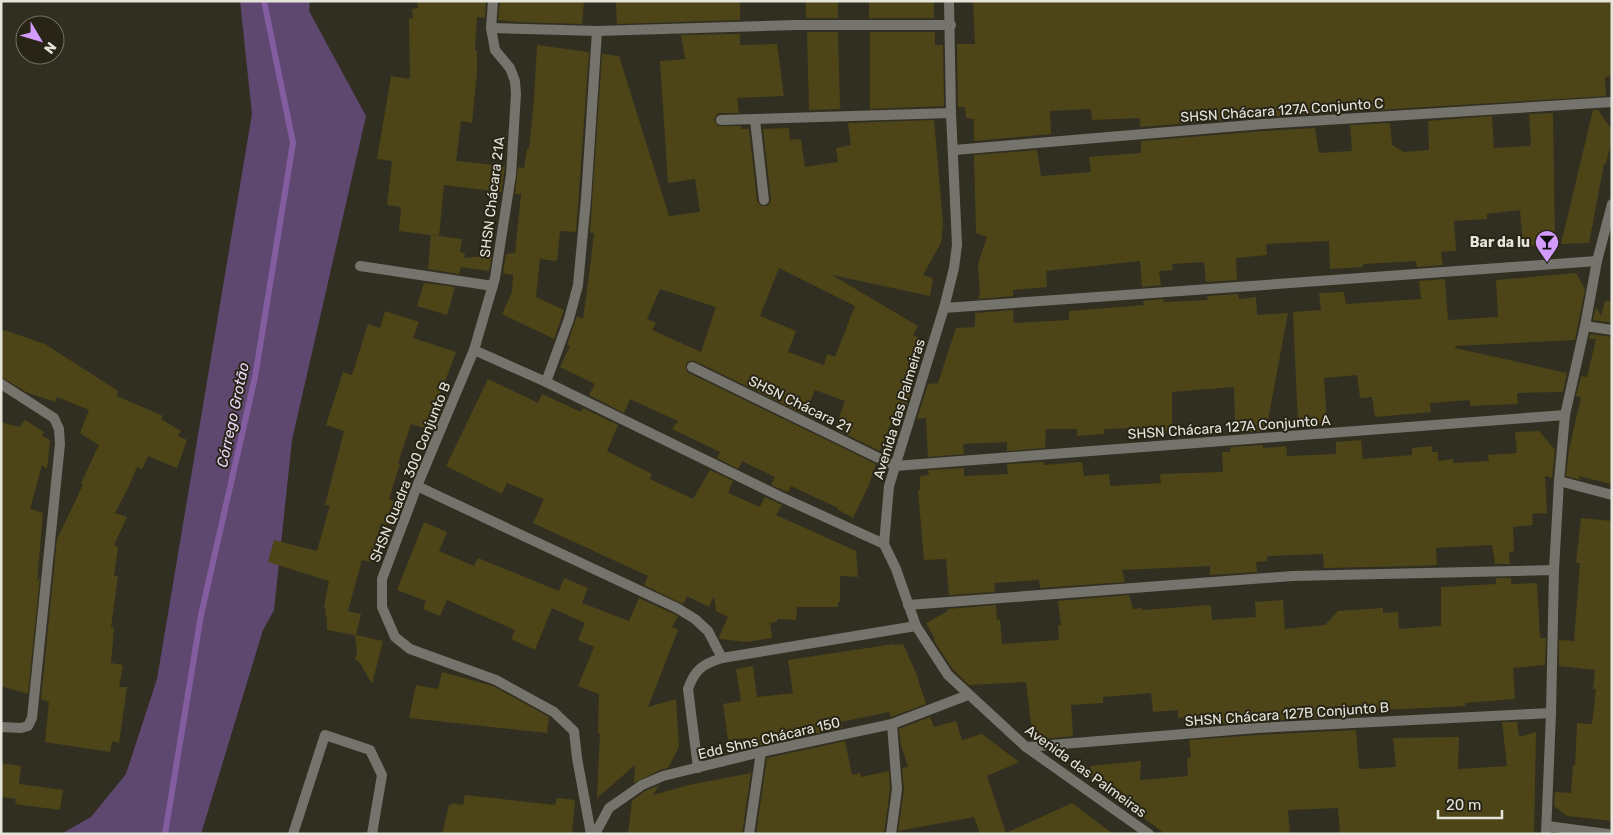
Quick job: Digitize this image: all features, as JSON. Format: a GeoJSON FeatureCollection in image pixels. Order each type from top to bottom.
{"type":"FeatureCollection","features":[{"type":"Feature","properties":{"kind":"street"},"geometry":{"type":"LineString","coordinates":[[493,1],[491,28],[597,31],[796,25],[950,25]]}},
{"type":"Feature","properties":{"kind":"street","name":"Avenida das Palmeiras"},"geometry":{"type":"LineString","coordinates":[[949,1],[951,114],[957,245],[954,268],[944,308],[889,486],[884,544],[896,569],[916,626],[948,676],[1026,747],[1148,834]]}},
{"type":"Feature","properties":{"kind":"street","name":"SHSN Chácara 21A"},"geometry":{"type":"LineString","coordinates":[[474,350],[493,286],[511,175],[516,94],[510,68],[495,50],[491,28]]}},
{"type":"Feature","properties":{"kind":"street"},"geometry":{"type":"LineString","coordinates":[[546,382],[569,319],[578,285],[586,199],[597,31]]}},
{"type":"Feature","properties":{"kind":"street","name":"SHSN Chácara 127A Conjunto C"},"geometry":{"type":"LineString","coordinates":[[954,150],[1263,124],[1612,102]]}},
{"type":"Feature","properties":{"kind":"street"},"geometry":{"type":"LineString","coordinates":[[721,120],[951,114]]}},
{"type":"Feature","properties":{"kind":"street"},"geometry":{"type":"LineString","coordinates":[[755,120],[764,200]]}},
{"type":"Feature","properties":{"kind":"street"},"geometry":{"type":"LineString","coordinates":[[1608,834],[1547,830],[1554,570],[1565,415],[1597,262],[1612,204]]}},
{"type":"Feature","properties":{"kind":"street"},"geometry":{"type":"LineString","coordinates":[[944,308],[1597,262]]}},
{"type":"Feature","properties":{"kind":"street"},"geometry":{"type":"LineString","coordinates":[[360,266],[493,286]]}},
{"type":"Feature","properties":{"kind":"street"},"geometry":{"type":"LineString","coordinates":[[1585,326],[1612,330]]}},
{"type":"Feature","properties":{"kind":"street"},"geometry":{"type":"LineString","coordinates":[[474,350],[546,382],[779,496],[884,544]]}},
{"type":"Feature","properties":{"kind":"street","name":"SHSN Quadra 300 Conjunto B"},"geometry":{"type":"LineString","coordinates":[[474,350],[417,486],[382,579],[382,607],[395,637],[410,649],[496,680],[554,712],[574,732],[577,758],[593,834]]}},
{"type":"Feature","properties":{"kind":"street","name":"SHSN Chácara 21"},"geometry":{"type":"LineString","coordinates":[[692,367],[895,466]]}},
{"type":"Feature","properties":{"kind":"street"},"geometry":{"type":"LineString","coordinates":[[1,384],[54,418],[59,429],[60,444],[32,718],[28,726],[21,728],[1,727]]}},
{"type":"Feature","properties":{"kind":"street","name":"SHSN Chácara 127A Conjunto A"},"geometry":{"type":"LineString","coordinates":[[895,466],[1565,415]]}},
{"type":"Feature","properties":{"kind":"street"},"geometry":{"type":"LineString","coordinates":[[1559,481],[1612,495]]}},
{"type":"Feature","properties":{"kind":"street"},"geometry":{"type":"LineString","coordinates":[[417,486],[677,608],[708,631],[722,658]]}},
{"type":"Feature","properties":{"kind":"street"},"geometry":{"type":"LineString","coordinates":[[908,606],[1293,576],[1554,570]]}},
{"type":"Feature","properties":{"kind":"street"},"geometry":{"type":"LineString","coordinates":[[698,768],[688,689],[698,669],[706,663],[722,658],[916,626]]}},
{"type":"Feature","properties":{"kind":"street","name":"Edd Shns Chácara 150"},"geometry":{"type":"LineString","coordinates":[[593,834],[608,808],[642,785],[663,776],[761,752],[892,724],[968,695]]}},
{"type":"Feature","properties":{"kind":"street","name":"SHSN Chácara 127B Conjunto B"},"geometry":{"type":"LineString","coordinates":[[1026,747],[1257,728],[1551,713]]}},
{"type":"Feature","properties":{"kind":"street"},"geometry":{"type":"LineString","coordinates":[[891,834],[897,788],[892,724]]}},
{"type":"Feature","properties":{"kind":"street"},"geometry":{"type":"LineString","coordinates":[[293,834],[325,735],[370,750],[382,775],[372,834]]}},
{"type":"Feature","properties":{"kind":"street"},"geometry":{"type":"LineString","coordinates":[[749,834],[761,752]]}},
{"type":"Feature","properties":{"kind":"shaded area"},"geometry":{"type":"Polygon","coordinates":[[[240,1],[310,1],[309,11],[366,116],[292,440],[274,610],[263,630],[201,834],[61,834],[91,817],[126,774],[157,679],[252,114],[240,1]]]}},
{"type":"Feature","properties":{"kind":"building"},"geometry":{"type":"Polygon","coordinates":[[[417,1],[486,1],[485,18],[477,17],[475,50],[477,51],[477,72],[472,123],[461,121],[456,161],[505,166],[501,192],[444,185],[439,236],[399,231],[401,207],[387,205],[392,161],[377,159],[391,76],[410,79],[409,19],[413,18],[412,9],[418,8],[417,1]]]}},
{"type":"Feature","properties":{"kind":"building"},"geometry":{"type":"Polygon","coordinates":[[[500,1],[584,1],[582,24],[498,20],[500,1]]]}},
{"type":"Feature","properties":{"kind":"building"},"geometry":{"type":"Polygon","coordinates":[[[616,1],[740,1],[740,20],[617,24],[616,1]]]}},
{"type":"Feature","properties":{"kind":"building"},"geometry":{"type":"Polygon","coordinates":[[[806,1],[838,1],[838,18],[806,18],[806,1]]]}},
{"type":"Feature","properties":{"kind":"building"},"geometry":{"type":"Polygon","coordinates":[[[869,1],[934,1],[934,18],[869,18],[869,1]]]}},
{"type":"Feature","properties":{"kind":"building"},"geometry":{"type":"Polygon","coordinates":[[[973,1],[1612,1],[1612,76],[1605,77],[1606,96],[1263,117],[1140,127],[1140,118],[1092,120],[1091,109],[1050,111],[1051,134],[974,141],[974,119],[966,118],[965,107],[958,107],[957,44],[975,44],[973,1]]]}},
{"type":"Feature","properties":{"kind":"building"},"geometry":{"type":"Polygon","coordinates":[[[807,32],[838,32],[840,109],[809,110],[807,32]]]}},
{"type":"Feature","properties":{"kind":"building"},"geometry":{"type":"Polygon","coordinates":[[[870,32],[935,32],[935,45],[943,45],[944,106],[870,109],[870,32]]]}},
{"type":"Feature","properties":{"kind":"building"},"geometry":{"type":"Polygon","coordinates":[[[740,34],[740,45],[777,44],[784,96],[737,98],[739,113],[720,113],[717,114],[714,120],[718,126],[741,126],[742,129],[749,129],[757,201],[761,206],[768,206],[771,200],[763,129],[789,128],[790,140],[801,139],[805,167],[838,162],[836,148],[851,145],[848,123],[934,120],[943,224],[941,243],[923,275],[933,278],[930,296],[832,275],[918,326],[913,335],[920,339],[902,388],[912,387],[902,420],[892,420],[880,451],[835,429],[845,401],[815,390],[805,415],[695,361],[689,361],[686,364],[686,370],[689,373],[876,464],[868,487],[853,518],[838,508],[791,486],[788,492],[771,485],[775,477],[742,461],[738,469],[717,458],[720,452],[672,429],[678,421],[630,399],[624,413],[589,395],[595,384],[560,367],[570,346],[567,345],[577,316],[583,319],[591,260],[594,233],[590,233],[602,54],[619,56],[669,216],[700,212],[695,179],[668,183],[660,61],[685,59],[681,35],[740,34]],[[779,268],[760,316],[796,331],[788,352],[824,365],[827,354],[835,357],[855,306],[779,268]],[[660,289],[647,319],[656,323],[652,330],[701,352],[716,307],[660,289]]]}},
{"type":"Feature","properties":{"kind":"building"},"geometry":{"type":"Polygon","coordinates":[[[537,45],[589,52],[576,232],[560,231],[557,261],[540,259],[536,297],[564,310],[554,339],[502,314],[512,292],[513,275],[503,273],[506,254],[515,253],[521,194],[515,194],[518,167],[524,168],[527,149],[529,149],[537,45]]]}},
{"type":"Feature","properties":{"kind":"building"},"geometry":{"type":"Polygon","coordinates":[[[1593,110],[1598,110],[1612,130],[1612,138],[1606,164],[1604,164],[1589,243],[1561,244],[1593,110]]]}},
{"type":"Feature","properties":{"kind":"building"},"geometry":{"type":"Polygon","coordinates":[[[1553,113],[1555,244],[1523,246],[1520,210],[1487,214],[1487,219],[1454,221],[1456,251],[1441,252],[1443,265],[1417,267],[1416,261],[1363,264],[1363,267],[1330,269],[1329,241],[1266,244],[1267,255],[1236,258],[1237,280],[1206,282],[1204,262],[1172,264],[1173,270],[1159,271],[1161,285],[1142,287],[1140,261],[1046,271],[1047,287],[1013,290],[1013,296],[978,299],[980,294],[978,264],[987,237],[976,233],[974,155],[1037,150],[1041,176],[1091,172],[1089,157],[1141,153],[1141,141],[1264,131],[1315,128],[1319,153],[1352,151],[1350,125],[1390,123],[1392,145],[1404,152],[1429,150],[1428,121],[1492,116],[1494,148],[1530,146],[1529,114],[1553,113]]]}},
{"type":"Feature","properties":{"kind":"building"},"geometry":{"type":"Polygon","coordinates":[[[431,235],[462,239],[460,252],[465,253],[464,258],[492,255],[489,271],[461,267],[459,274],[428,269],[431,235]]]}},
{"type":"Feature","properties":{"kind":"building"},"geometry":{"type":"Polygon","coordinates":[[[1576,273],[1585,289],[1575,340],[1455,346],[1455,348],[1567,373],[1563,392],[1517,393],[1518,404],[1470,406],[1470,400],[1430,403],[1431,412],[1375,417],[1372,397],[1360,398],[1357,375],[1324,378],[1327,422],[1298,424],[1293,312],[1321,310],[1319,293],[1344,292],[1346,304],[1421,299],[1419,281],[1445,279],[1448,320],[1498,317],[1496,280],[1576,273]]]}},
{"type":"Feature","properties":{"kind":"building"},"geometry":{"type":"Polygon","coordinates":[[[424,283],[455,287],[447,315],[417,306],[424,283]]]}},
{"type":"Feature","properties":{"kind":"building"},"geometry":{"type":"Polygon","coordinates":[[[1238,294],[1239,299],[1256,297],[1257,315],[1288,313],[1266,431],[1234,433],[1234,387],[1172,392],[1172,431],[1140,433],[1139,428],[1104,429],[1104,434],[1077,436],[1077,429],[1046,429],[1045,448],[1007,451],[1007,442],[963,444],[964,454],[928,457],[926,418],[917,419],[928,384],[938,383],[956,328],[975,327],[975,313],[1013,310],[1014,323],[1069,320],[1069,311],[1144,305],[1143,301],[1163,299],[1164,302],[1208,300],[1207,296],[1238,294]]]}},
{"type":"Feature","properties":{"kind":"building"},"geometry":{"type":"Polygon","coordinates":[[[1605,301],[1612,301],[1612,323],[1593,320],[1596,307],[1601,316],[1605,301]]]}},
{"type":"Feature","properties":{"kind":"building"},"geometry":{"type":"Polygon","coordinates":[[[385,311],[419,322],[413,338],[456,352],[427,429],[411,424],[389,499],[403,504],[394,527],[381,523],[371,562],[362,560],[348,611],[361,614],[356,635],[383,641],[372,684],[360,663],[355,659],[357,652],[355,635],[327,630],[326,609],[324,607],[329,581],[268,562],[274,540],[317,551],[330,505],[325,505],[344,431],[326,425],[343,372],[352,375],[368,324],[380,328],[385,311]]]}},
{"type":"Feature","properties":{"kind":"building"},"geometry":{"type":"Polygon","coordinates":[[[1,329],[45,344],[118,391],[117,396],[163,416],[161,419],[181,431],[178,436],[187,440],[177,468],[148,456],[142,469],[137,467],[115,513],[127,517],[114,545],[118,547],[114,576],[118,576],[111,627],[114,628],[111,663],[123,665],[119,687],[127,687],[119,743],[112,741],[110,752],[45,742],[49,702],[41,699],[57,539],[83,485],[81,483],[99,445],[80,433],[89,410],[57,397],[55,402],[26,392],[1,377],[1,329]]]}},
{"type":"Feature","properties":{"kind":"building"},"geometry":{"type":"Polygon","coordinates":[[[1590,334],[1612,337],[1612,484],[1578,476],[1581,480],[1566,476],[1569,450],[1581,397],[1576,396],[1581,376],[1587,377],[1596,339],[1589,339],[1590,334]]]}},
{"type":"Feature","properties":{"kind":"building"},"geometry":{"type":"Polygon","coordinates":[[[488,379],[538,403],[542,394],[581,412],[583,408],[618,425],[607,451],[652,474],[650,479],[693,499],[710,470],[733,481],[728,493],[760,507],[765,497],[782,505],[776,515],[856,551],[858,577],[840,576],[840,602],[838,602],[838,607],[797,607],[796,620],[777,619],[777,622],[770,623],[772,638],[747,642],[720,639],[719,637],[728,617],[716,611],[714,596],[709,607],[687,596],[683,604],[644,585],[648,576],[533,523],[544,499],[507,483],[502,494],[446,466],[488,379]]]}},
{"type":"Feature","properties":{"kind":"building"},"geometry":{"type":"Polygon","coordinates":[[[25,420],[44,432],[42,436],[50,440],[47,469],[42,465],[30,509],[43,513],[37,582],[40,577],[28,694],[1,686],[1,422],[19,427],[25,420]]]}},
{"type":"Feature","properties":{"kind":"building"},"geometry":{"type":"Polygon","coordinates":[[[1539,431],[1555,450],[1552,478],[1545,476],[1547,513],[1532,514],[1533,525],[1513,527],[1514,551],[1509,552],[1510,564],[1495,564],[1492,545],[1436,548],[1437,565],[1324,568],[1323,554],[1267,556],[1267,561],[1256,562],[1257,572],[1210,575],[1210,566],[1122,570],[1125,582],[1040,588],[1039,580],[994,583],[995,592],[949,595],[946,559],[924,560],[918,490],[920,490],[920,476],[929,475],[928,470],[964,468],[964,476],[1008,474],[1007,464],[1044,462],[1044,465],[1082,462],[1084,476],[1109,474],[1110,486],[1161,483],[1160,474],[1223,472],[1222,452],[1230,452],[1231,447],[1263,445],[1263,448],[1286,446],[1287,456],[1336,454],[1336,442],[1361,440],[1363,459],[1412,455],[1412,448],[1432,446],[1432,452],[1438,452],[1438,461],[1453,459],[1453,463],[1489,461],[1488,455],[1517,453],[1515,432],[1539,431]]]}},
{"type":"Feature","properties":{"kind":"building"},"geometry":{"type":"Polygon","coordinates":[[[1581,518],[1612,521],[1612,821],[1567,816],[1554,806],[1555,792],[1571,793],[1573,765],[1575,766],[1577,723],[1592,724],[1596,689],[1593,689],[1595,670],[1559,666],[1559,640],[1574,641],[1580,563],[1576,563],[1581,518]]]}},
{"type":"Feature","properties":{"kind":"building"},"geometry":{"type":"Polygon","coordinates":[[[424,522],[447,532],[439,551],[474,566],[478,558],[559,591],[564,578],[588,588],[582,603],[629,621],[639,598],[678,616],[672,627],[678,630],[648,707],[676,699],[679,747],[668,768],[634,783],[635,765],[597,798],[600,733],[598,734],[599,694],[578,686],[594,647],[578,640],[585,623],[552,608],[535,650],[511,639],[515,630],[447,600],[440,616],[423,609],[426,601],[397,590],[424,522]]]}},
{"type":"Feature","properties":{"kind":"building"},"geometry":{"type":"Polygon","coordinates":[[[1496,578],[1511,578],[1511,584],[1537,583],[1540,638],[1546,638],[1545,665],[1513,668],[1515,699],[1465,703],[1465,706],[1362,711],[1362,716],[1257,721],[1188,727],[1187,717],[1178,718],[1178,710],[1153,712],[1151,693],[1103,697],[1103,703],[1071,705],[1073,736],[1033,740],[1026,682],[969,685],[951,667],[933,639],[935,639],[926,623],[948,611],[948,609],[996,605],[997,620],[1000,619],[1002,644],[1059,640],[1058,625],[1061,625],[1058,601],[1129,595],[1133,609],[1211,605],[1212,620],[1256,617],[1255,602],[1283,600],[1285,629],[1325,625],[1338,611],[1383,608],[1383,613],[1398,612],[1399,629],[1441,626],[1441,587],[1496,584],[1496,578]]]}},
{"type":"Feature","properties":{"kind":"building"},"geometry":{"type":"Polygon","coordinates":[[[903,644],[916,673],[926,704],[891,717],[889,712],[841,722],[842,728],[751,747],[749,738],[728,740],[723,704],[741,701],[736,669],[753,666],[757,697],[793,693],[788,660],[903,644]]]}},
{"type":"Feature","properties":{"kind":"building"},"geometry":{"type":"Polygon","coordinates":[[[442,672],[493,686],[549,717],[547,733],[409,718],[416,685],[438,689],[442,672]]]}},
{"type":"Feature","properties":{"kind":"building"},"geometry":{"type":"Polygon","coordinates":[[[930,717],[934,727],[956,721],[962,740],[982,734],[1019,762],[987,776],[1006,833],[1072,803],[1113,834],[980,834],[974,817],[898,831],[904,790],[902,768],[908,767],[901,745],[899,729],[930,717]]]}},
{"type":"Feature","properties":{"kind":"building"},"geometry":{"type":"Polygon","coordinates":[[[1502,722],[1517,722],[1519,737],[1536,732],[1534,834],[1340,834],[1338,808],[1288,810],[1290,834],[1165,834],[1090,777],[1090,766],[1141,761],[1140,780],[1188,776],[1187,758],[1191,757],[1189,740],[1356,730],[1359,769],[1396,767],[1393,738],[1459,737],[1458,769],[1507,766],[1502,722]]]}},
{"type":"Feature","properties":{"kind":"building"},"geometry":{"type":"Polygon","coordinates":[[[845,741],[852,775],[860,773],[861,777],[889,771],[890,789],[884,834],[756,834],[767,758],[845,741]]]}},
{"type":"Feature","properties":{"kind":"building"},"geometry":{"type":"Polygon","coordinates":[[[1,763],[21,766],[19,784],[63,790],[60,810],[15,804],[16,799],[1,797],[1,763]]]}},
{"type":"Feature","properties":{"kind":"building"},"geometry":{"type":"Polygon","coordinates":[[[751,773],[742,834],[628,834],[632,801],[645,791],[659,785],[653,795],[689,785],[751,773]]]}},
{"type":"Feature","properties":{"kind":"building"},"geometry":{"type":"Polygon","coordinates":[[[465,795],[555,805],[557,798],[575,800],[572,834],[442,834],[449,805],[452,805],[452,803],[463,805],[465,795]]]}},
{"type":"Feature","properties":{"kind":"waterway","name":"Córrego Grotão"},"geometry":{"type":"LineString","coordinates":[[165,834],[201,615],[255,377],[293,143],[264,1]]}},
{"type":"Feature","properties":{"kind":"place","name":"Bar da lu"},"geometry":{"type":"Point","coordinates":[1547,263]}}]}
